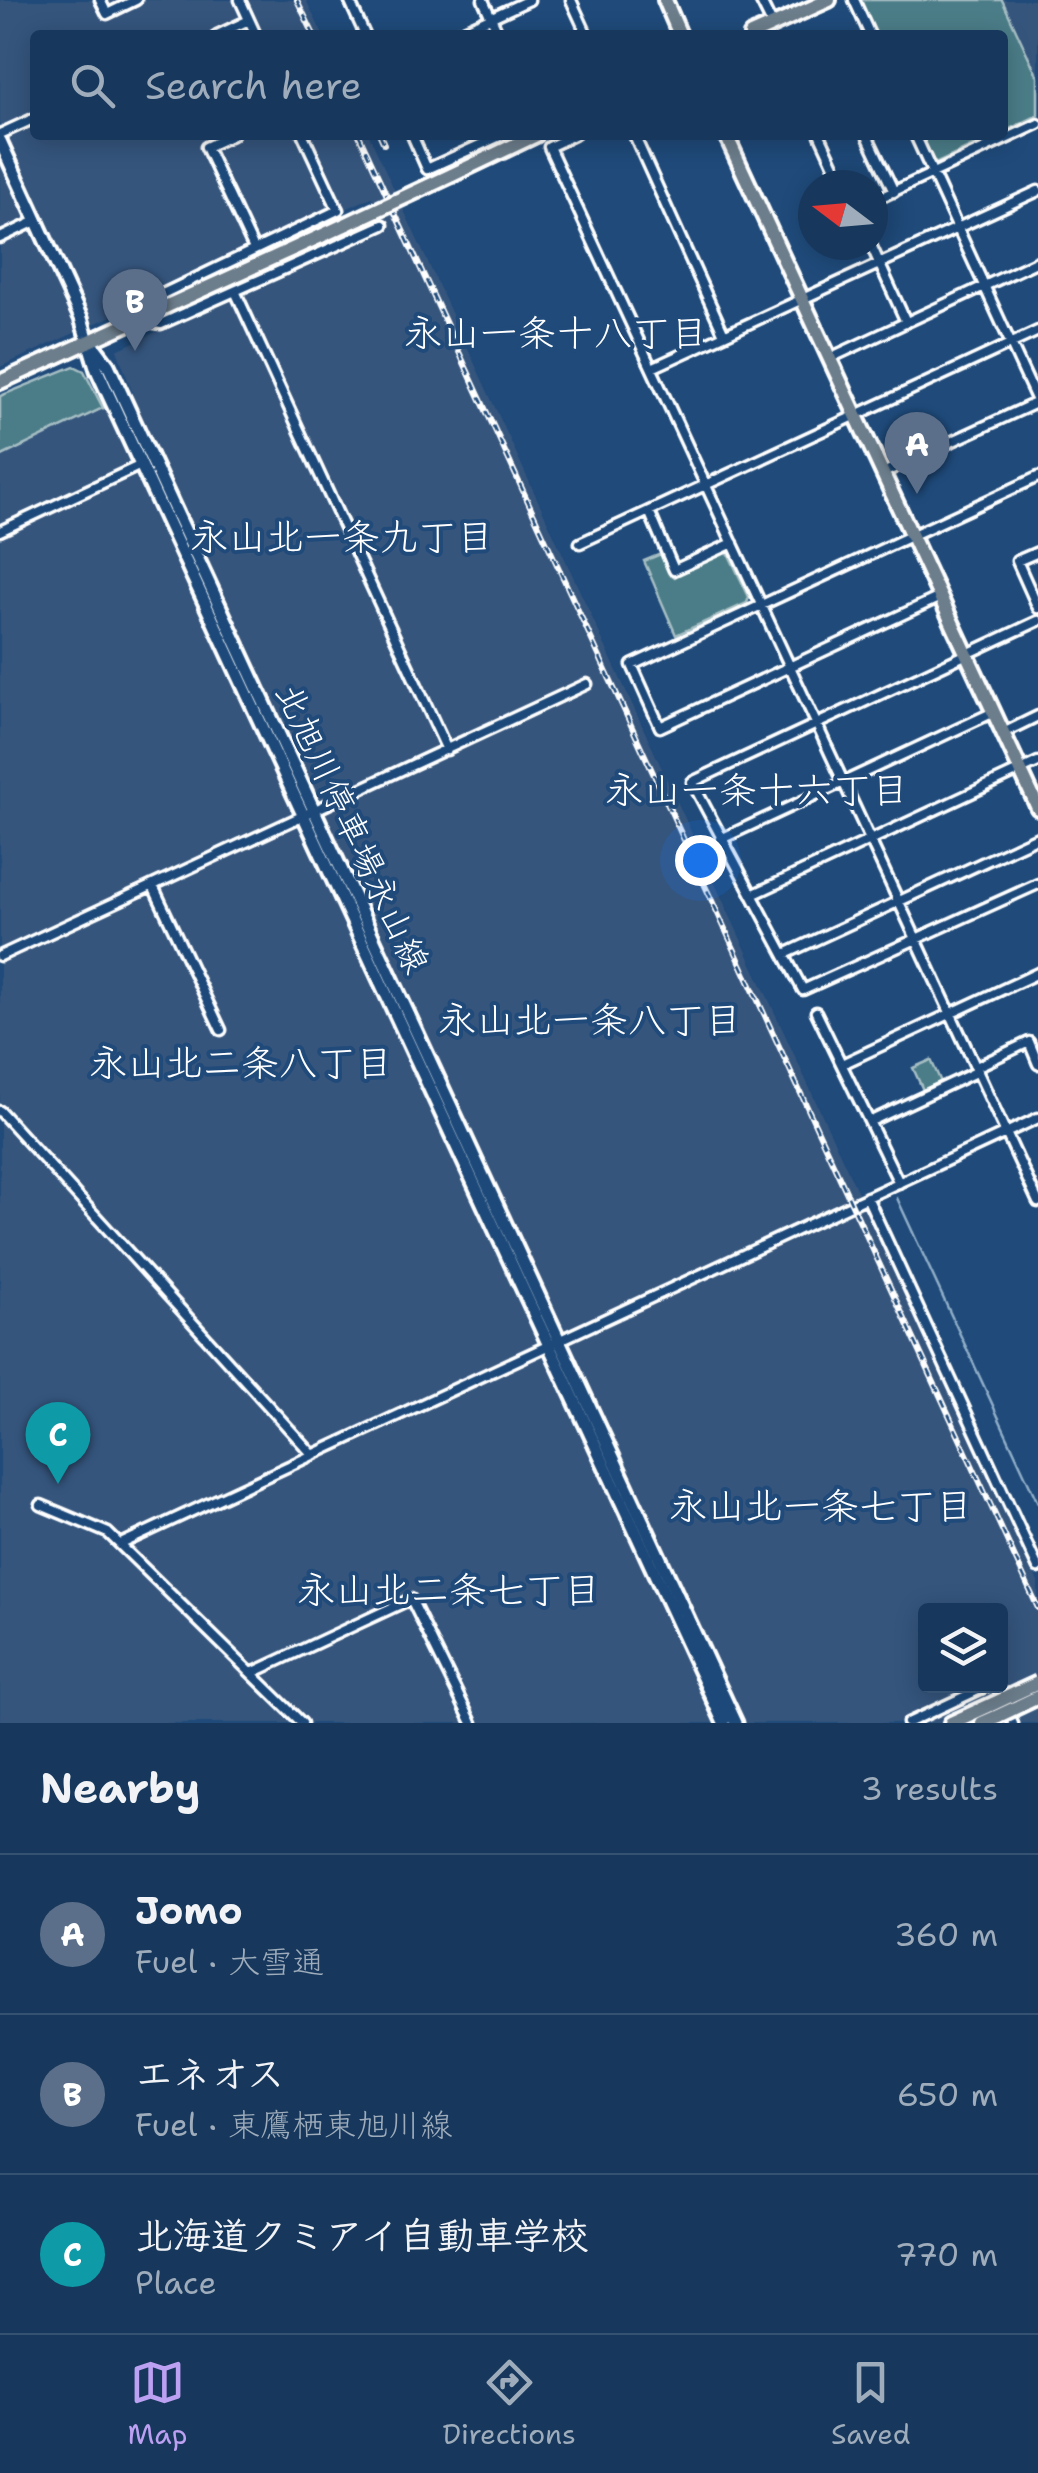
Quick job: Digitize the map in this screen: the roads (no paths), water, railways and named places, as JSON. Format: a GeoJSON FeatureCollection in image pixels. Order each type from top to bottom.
{"type":"FeatureCollection","features":[{"type":"Feature","properties":{"kind":"main road"},"geometry":{"type":"LineString","coordinates":[[763,30],[829,0]]}},
{"type":"Feature","properties":{"kind":"main road"},"geometry":{"type":"LineString","coordinates":[[670,2],[678,30]]}},
{"type":"Feature","properties":{"kind":"main road","name":"北旭川停車場永山線"},"geometry":{"type":"LineString","coordinates":[[0,138],[4,163],[36,221],[90,341],[97,370],[147,462],[310,813],[554,1342],[724,1723]]}},
{"type":"Feature","properties":{"kind":"main road"},"geometry":{"type":"LineString","coordinates":[[0,382],[525,140]]}},
{"type":"Feature","properties":{"kind":"main road"},"geometry":{"type":"LineString","coordinates":[[728,140],[1038,808]]}},
{"type":"Feature","properties":{"kind":"main road","name":"北旭川停車場永山線"},"geometry":{"type":"LineString","coordinates":[[554,1342],[736,1723]]}},
{"type":"Feature","properties":{"kind":"main road"},"geometry":{"type":"LineString","coordinates":[[982,1723],[995,1710],[1038,1683]]}},
{"type":"Feature","properties":{"kind":"main road"},"geometry":{"type":"LineString","coordinates":[[950,1723],[1038,1698]]}},
{"type":"Feature","properties":{"kind":"street"},"geometry":{"type":"LineString","coordinates":[[100,0],[107,14],[136,0]]}},
{"type":"Feature","properties":{"kind":"street"},"geometry":{"type":"LineString","coordinates":[[240,0],[254,30]]}},
{"type":"Feature","properties":{"kind":"street"},"geometry":{"type":"LineString","coordinates":[[349,0],[363,30]]}},
{"type":"Feature","properties":{"kind":"street"},"geometry":{"type":"LineString","coordinates":[[483,0],[498,30]]}},
{"type":"Feature","properties":{"kind":"street"},"geometry":{"type":"LineString","coordinates":[[464,30],[529,0]]}},
{"type":"Feature","properties":{"kind":"street"},"geometry":{"type":"LineString","coordinates":[[571,0],[585,30]]}},
{"type":"Feature","properties":{"kind":"street"},"geometry":{"type":"LineString","coordinates":[[760,0],[773,26]]}},
{"type":"Feature","properties":{"kind":"street"},"geometry":{"type":"LineString","coordinates":[[854,0],[868,30]]}},
{"type":"Feature","properties":{"kind":"street"},"geometry":{"type":"LineString","coordinates":[[228,30],[250,20]]}},
{"type":"Feature","properties":{"kind":"street"},"geometry":{"type":"LineString","coordinates":[[0,138],[30,121]]}},
{"type":"Feature","properties":{"kind":"street"},"geometry":{"type":"LineString","coordinates":[[1008,138],[1038,124]]}},
{"type":"Feature","properties":{"kind":"street"},"geometry":{"type":"LineString","coordinates":[[221,140],[206,147],[254,249]]}},
{"type":"Feature","properties":{"kind":"street"},"geometry":{"type":"LineString","coordinates":[[305,140],[338,210],[152,299],[135,320],[160,324],[383,225]]}},
{"type":"Feature","properties":{"kind":"street"},"geometry":{"type":"LineString","coordinates":[[414,140],[428,169],[491,140]]}},
{"type":"Feature","properties":{"kind":"street"},"geometry":{"type":"LineString","coordinates":[[564,140],[549,147],[1038,1202]]}},
{"type":"Feature","properties":{"kind":"street"},"geometry":{"type":"LineString","coordinates":[[636,140],[724,334]]}},
{"type":"Feature","properties":{"kind":"street"},"geometry":{"type":"LineString","coordinates":[[822,140],[837,170]]}},
{"type":"Feature","properties":{"kind":"street"},"geometry":{"type":"LineString","coordinates":[[870,140],[894,192]]}},
{"type":"Feature","properties":{"kind":"street"},"geometry":{"type":"LineString","coordinates":[[884,473],[1038,402],[917,140]]}},
{"type":"Feature","properties":{"kind":"street"},"geometry":{"type":"LineString","coordinates":[[888,195],[1004,140]]}},
{"type":"Feature","properties":{"kind":"street"},"geometry":{"type":"LineString","coordinates":[[652,368],[1038,190]]}},
{"type":"Feature","properties":{"kind":"street"},"geometry":{"type":"LineString","coordinates":[[0,238],[36,221]]}},
{"type":"Feature","properties":{"kind":"street"},"geometry":{"type":"LineString","coordinates":[[878,260],[906,322]]}},
{"type":"Feature","properties":{"kind":"street"},"geometry":{"type":"LineString","coordinates":[[830,358],[1038,261]]}},
{"type":"Feature","properties":{"kind":"street"},"geometry":{"type":"LineString","coordinates":[[234,291],[447,750]]}},
{"type":"Feature","properties":{"kind":"street"},"geometry":{"type":"LineString","coordinates":[[580,543],[1038,332]]}},
{"type":"Feature","properties":{"kind":"street"},"geometry":{"type":"LineString","coordinates":[[0,530],[147,462]]}},
{"type":"Feature","properties":{"kind":"street"},"geometry":{"type":"LineString","coordinates":[[940,597],[660,727],[632,665],[1038,477]]}},
{"type":"Feature","properties":{"kind":"street"},"geometry":{"type":"LineString","coordinates":[[649,510],[674,570],[734,543]]}},
{"type":"Feature","properties":{"kind":"street"},"geometry":{"type":"LineString","coordinates":[[1038,552],[1016,561],[1038,608]]}},
{"type":"Feature","properties":{"kind":"street"},"geometry":{"type":"LineString","coordinates":[[1038,621],[692,782],[802,990],[1038,884]]}},
{"type":"Feature","properties":{"kind":"street"},"geometry":{"type":"LineString","coordinates":[[0,956],[587,684]]}},
{"type":"Feature","properties":{"kind":"street"},"geometry":{"type":"LineString","coordinates":[[721,839],[994,712]]}},
{"type":"Feature","properties":{"kind":"street"},"geometry":{"type":"LineString","coordinates":[[1003,733],[1038,716]]}},
{"type":"Feature","properties":{"kind":"street"},"geometry":{"type":"LineString","coordinates":[[752,894],[1038,762]]}},
{"type":"Feature","properties":{"kind":"street"},"geometry":{"type":"LineString","coordinates":[[785,954],[1038,837]]}},
{"type":"Feature","properties":{"kind":"street"},"geometry":{"type":"LineString","coordinates":[[153,886],[221,1030]]}},
{"type":"Feature","properties":{"kind":"street"},"geometry":{"type":"LineString","coordinates":[[842,1064],[1038,973]]}},
{"type":"Feature","properties":{"kind":"street"},"geometry":{"type":"LineString","coordinates":[[816,1012],[900,1183]]}},
{"type":"Feature","properties":{"kind":"street"},"geometry":{"type":"LineString","coordinates":[[871,1121],[1029,1042],[1038,1064]]}},
{"type":"Feature","properties":{"kind":"street"},"geometry":{"type":"LineString","coordinates":[[0,1111],[313,1455]]}},
{"type":"Feature","properties":{"kind":"street"},"geometry":{"type":"LineString","coordinates":[[121,1544],[1038,1118]]}},
{"type":"Feature","properties":{"kind":"street"},"geometry":{"type":"LineString","coordinates":[[867,1197],[1038,1568]]}},
{"type":"Feature","properties":{"kind":"street"},"geometry":{"type":"LineString","coordinates":[[41,1505],[108,1532],[302,1723]]}},
{"type":"Feature","properties":{"kind":"street"},"geometry":{"type":"LineString","coordinates":[[252,1673],[411,1599],[472,1723]]}},
{"type":"Feature","properties":{"kind":"street"},"geometry":{"type":"LineString","coordinates":[[908,1723],[972,1693]]}},
{"type":"Feature","properties":{"kind":"street"},"geometry":{"type":"LineString","coordinates":[[1000,1693],[1013,1723]]}},
{"type":"Feature","properties":{"kind":"waterway"},"geometry":{"type":"LineString","coordinates":[[897,1198],[1038,1503]]}},
{"type":"Feature","properties":{"kind":"railway"},"geometry":{"type":"LineString","coordinates":[[297,0],[312,30]]}},
{"type":"Feature","properties":{"kind":"railway"},"geometry":{"type":"LineString","coordinates":[[361,140],[1038,1608]]}},
{"type":"Feature","properties":{"kind":"railway"},"geometry":{"type":"LineString","coordinates":[[382,140],[384,144]]}},
{"type":"Feature","properties":{"kind":"place","name":"エネオス"},"geometry":{"type":"Point","coordinates":[135,351]}},
{"type":"Feature","properties":{"kind":"place","name":"Jomo"},"geometry":{"type":"Point","coordinates":[917,494]}},
{"type":"Feature","properties":{"kind":"place","name":"北海道クミアイ自動車学校"},"geometry":{"type":"Point","coordinates":[58,1484]}},
{"type":"Feature","properties":{"kind":"district","name":"永山一条十八丁目"},"geometry":{"type":"Point","coordinates":[556,332]}},
{"type":"Feature","properties":{"kind":"district","name":"永山北一条九丁目"},"geometry":{"type":"Point","coordinates":[342,536]}},
{"type":"Feature","properties":{"kind":"district","name":"永山一条十六丁目"},"geometry":{"type":"Point","coordinates":[757,789]}},
{"type":"Feature","properties":{"kind":"district","name":"永山北一条八丁目"},"geometry":{"type":"Point","coordinates":[590,1019]}},
{"type":"Feature","properties":{"kind":"district","name":"永山北二条八丁目"},"geometry":{"type":"Point","coordinates":[241,1062]}},
{"type":"Feature","properties":{"kind":"district","name":"永山北一条七丁目"},"geometry":{"type":"Point","coordinates":[821,1505]}},
{"type":"Feature","properties":{"kind":"district","name":"永山北二条七丁目"},"geometry":{"type":"Point","coordinates":[449,1589]}}]}
